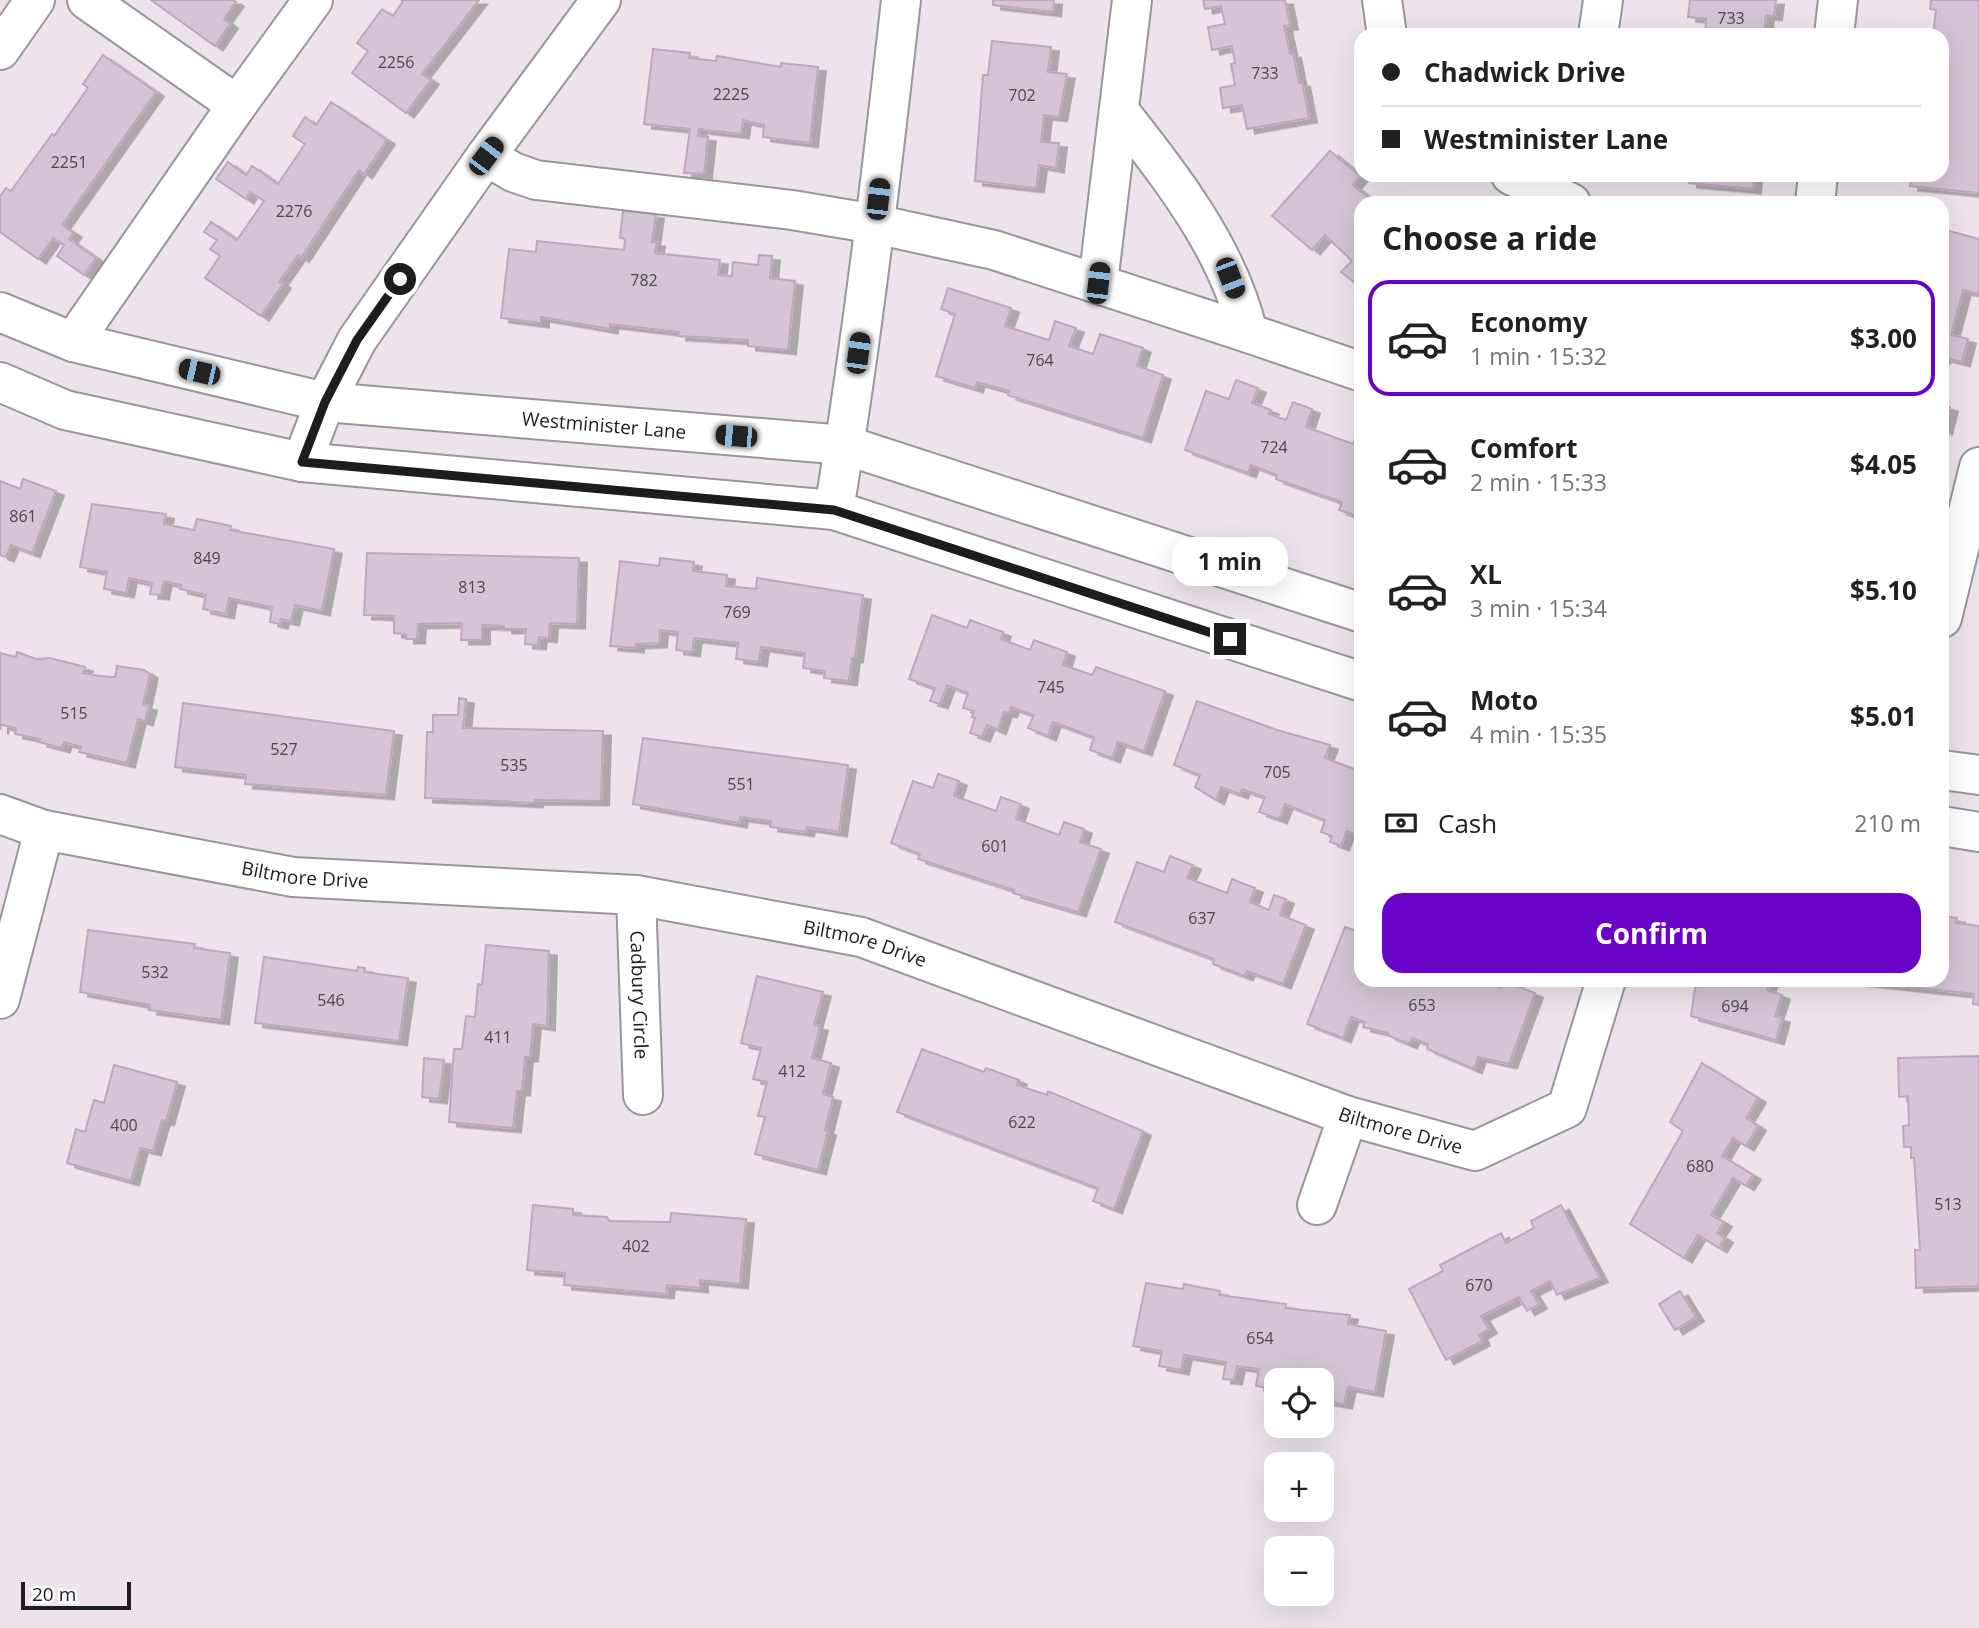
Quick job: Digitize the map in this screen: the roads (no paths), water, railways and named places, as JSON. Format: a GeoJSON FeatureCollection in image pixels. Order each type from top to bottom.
{"type":"FeatureCollection","features":[{"type":"Feature","properties":{"kind":"street"},"geometry":{"type":"LineString","coordinates":[[0,50],[35,0]]}},
{"type":"Feature","properties":{"kind":"street"},"geometry":{"type":"LineString","coordinates":[[88,0],[237,104]]}},
{"type":"Feature","properties":{"kind":"street"},"geometry":{"type":"LineString","coordinates":[[73,342],[237,104],[313,0]]}},
{"type":"Feature","properties":{"kind":"street"},"geometry":{"type":"LineString","coordinates":[[302,462],[325,402],[357,340],[486,156],[601,0]]}},
{"type":"Feature","properties":{"kind":"street"},"geometry":{"type":"LineString","coordinates":[[834,510],[876,224],[901,0]]}},
{"type":"Feature","properties":{"kind":"street"},"geometry":{"type":"LineString","coordinates":[[1098,283],[1132,0]]}},
{"type":"Feature","properties":{"kind":"street"},"geometry":{"type":"LineString","coordinates":[[1382,0],[1386,28]]}},
{"type":"Feature","properties":{"kind":"street"},"geometry":{"type":"LineString","coordinates":[[1599,28],[1603,0]]}},
{"type":"Feature","properties":{"kind":"street"},"geometry":{"type":"LineString","coordinates":[[1835,28],[1838,0]]}},
{"type":"Feature","properties":{"kind":"street"},"geometry":{"type":"LineString","coordinates":[[1120,112],[1168,173],[1202,225],[1230,278],[1244,314],[1248,333]]}},
{"type":"Feature","properties":{"kind":"street"},"geometry":{"type":"LineString","coordinates":[[486,156],[513,172],[536,180],[792,210],[876,224],[994,250],[1354,369]]}},
{"type":"Feature","properties":{"kind":"street"},"geometry":{"type":"LineString","coordinates":[[1526,182],[1557,196]]}},
{"type":"Feature","properties":{"kind":"street","name":"Westminister Lane"},"geometry":{"type":"LineString","coordinates":[[0,312],[73,342],[325,402],[845,445],[1354,610]]}},
{"type":"Feature","properties":{"kind":"street"},"geometry":{"type":"LineString","coordinates":[[0,382],[65,410],[302,462],[834,510],[1354,679]]}},
{"type":"Feature","properties":{"kind":"street"},"geometry":{"type":"LineString","coordinates":[[1949,589],[1979,467]]}},
{"type":"Feature","properties":{"kind":"street"},"geometry":{"type":"LineString","coordinates":[[1949,771],[1979,775]]}},
{"type":"Feature","properties":{"kind":"street","name":"Biltmore Drive"},"geometry":{"type":"LineString","coordinates":[[0,814],[44,830],[293,877],[636,895],[861,937],[1348,1116],[1475,1151],[1567,1108],[1604,987]]}},
{"type":"Feature","properties":{"kind":"street"},"geometry":{"type":"LineString","coordinates":[[1949,827],[1979,832]]}},
{"type":"Feature","properties":{"kind":"street"},"geometry":{"type":"LineString","coordinates":[[0,999],[44,830]]}},
{"type":"Feature","properties":{"kind":"street","name":"Cadbury Circle"},"geometry":{"type":"LineString","coordinates":[[636,895],[643,1095]]}},
{"type":"Feature","properties":{"kind":"street"},"geometry":{"type":"LineString","coordinates":[[1317,1205],[1348,1116]]}}]}
